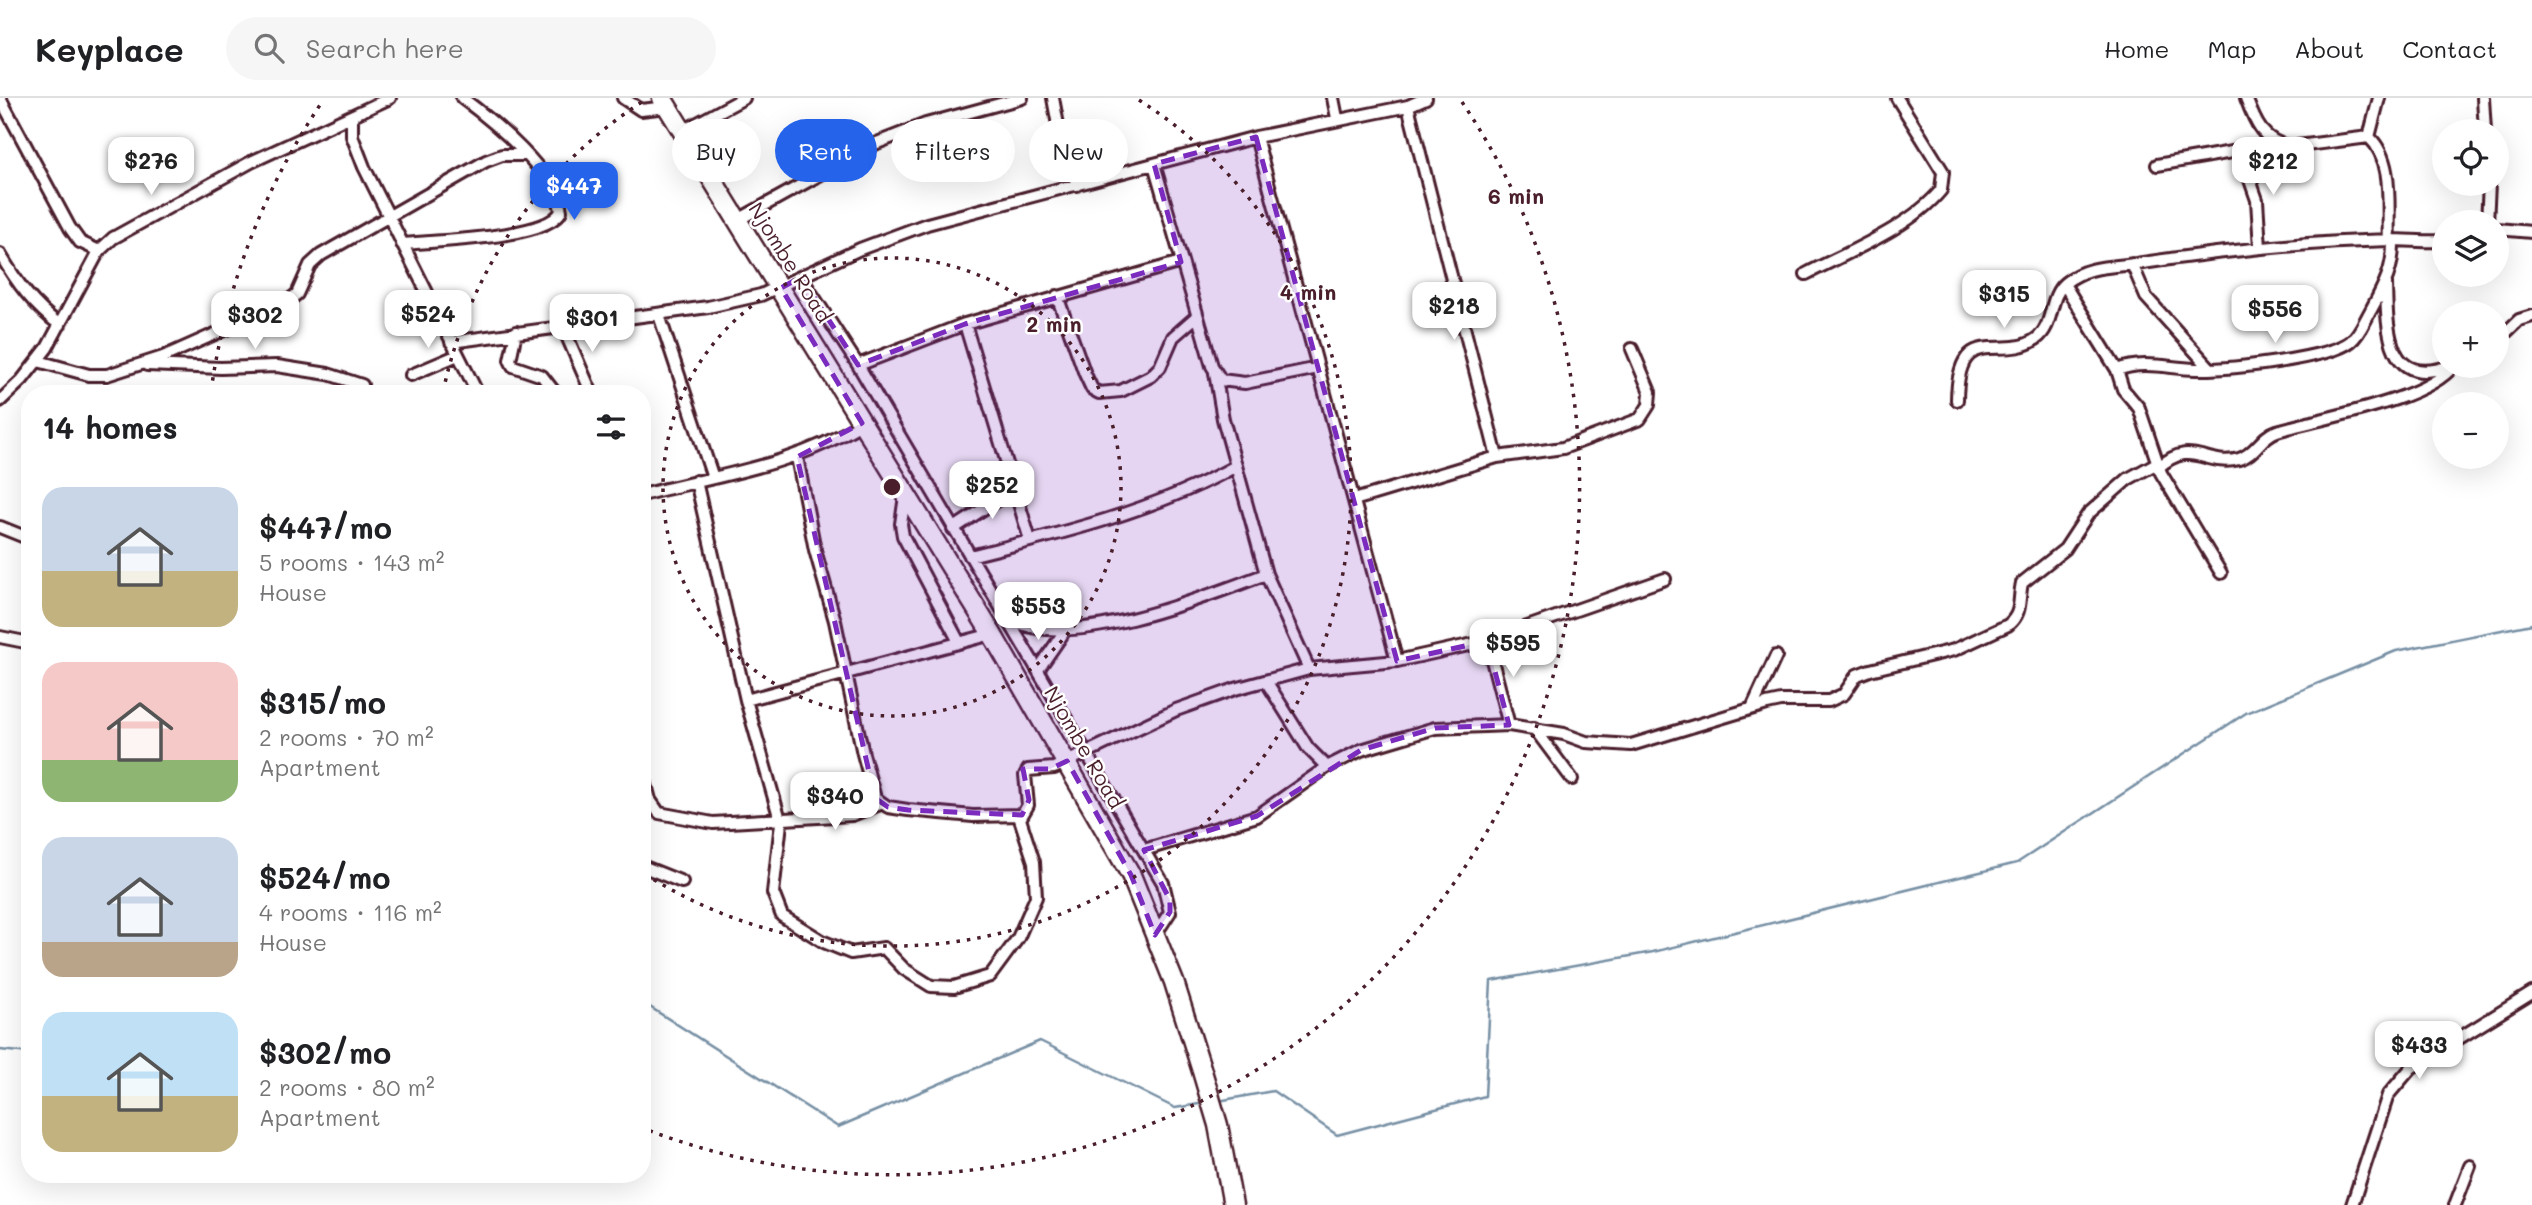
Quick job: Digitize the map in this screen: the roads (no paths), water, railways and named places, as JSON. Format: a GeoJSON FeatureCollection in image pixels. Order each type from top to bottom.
{"type":"FeatureCollection","features":[{"type":"Feature","properties":{"kind":"highway","name":"Njombe Road"},"geometry":{"type":"LineString","coordinates":[[664,102],[675,119]]}},
{"type":"Feature","properties":{"kind":"highway","name":"Njombe Road"},"geometry":{"type":"LineString","coordinates":[[715,182],[992,634],[1131,875],[1174,982],[1202,1071],[1218,1125],[1233,1205]]}},
{"type":"Feature","properties":{"kind":"street"},"geometry":{"type":"LineString","coordinates":[[0,98],[70,228],[80,243],[100,251]]}},
{"type":"Feature","properties":{"kind":"street"},"geometry":{"type":"LineString","coordinates":[[0,401],[38,361],[61,325],[100,251],[131,225],[251,162],[390,98]]}},
{"type":"Feature","properties":{"kind":"street"},"geometry":{"type":"LineString","coordinates":[[402,243],[530,230],[553,221],[561,211],[558,196],[548,179],[462,98]]}},
{"type":"Feature","properties":{"kind":"street"},"geometry":{"type":"LineString","coordinates":[[623,98],[641,110],[664,102]]}},
{"type":"Feature","properties":{"kind":"street"},"geometry":{"type":"LineString","coordinates":[[705,119],[744,98]]}},
{"type":"Feature","properties":{"kind":"street"},"geometry":{"type":"LineString","coordinates":[[738,220],[877,143],[926,124],[1022,98]]}},
{"type":"Feature","properties":{"kind":"street"},"geometry":{"type":"LineString","coordinates":[[1053,98],[1060,136],[1077,185]]}},
{"type":"Feature","properties":{"kind":"street"},"geometry":{"type":"LineString","coordinates":[[1333,98],[1337,118]]}},
{"type":"Feature","properties":{"kind":"street"},"geometry":{"type":"LineString","coordinates":[[451,342],[708,307],[780,288],[860,249],[927,224],[1256,137],[1337,118],[1408,106],[1426,98]]}},
{"type":"Feature","properties":{"kind":"street"},"geometry":{"type":"LineString","coordinates":[[1806,274],[1893,227],[1927,205],[1941,190],[1943,173],[1897,98]]}},
{"type":"Feature","properties":{"kind":"street"},"geometry":{"type":"LineString","coordinates":[[2246,98],[2259,129],[2278,144]]}},
{"type":"Feature","properties":{"kind":"street"},"geometry":{"type":"LineString","coordinates":[[2369,137],[2379,98]]}},
{"type":"Feature","properties":{"kind":"street"},"geometry":{"type":"LineString","coordinates":[[2483,98],[2485,119]]}},
{"type":"Feature","properties":{"kind":"street"},"geometry":{"type":"LineString","coordinates":[[1408,106],[1497,457]]}},
{"type":"Feature","properties":{"kind":"street"},"geometry":{"type":"LineString","coordinates":[[352,116],[354,142],[388,216],[473,385]]}},
{"type":"Feature","properties":{"kind":"street"},"geometry":{"type":"LineString","coordinates":[[1256,137],[1397,661]]}},
{"type":"Feature","properties":{"kind":"street"},"geometry":{"type":"LineString","coordinates":[[2116,370],[2134,364],[2210,368],[2309,357],[2344,346],[2355,339],[2386,283],[2393,261],[2386,168],[2378,145],[2369,137],[2290,146],[2278,144],[2157,164]]}},
{"type":"Feature","properties":{"kind":"street"},"geometry":{"type":"LineString","coordinates":[[2248,149],[2249,177],[2257,200],[2260,248]]}},
{"type":"Feature","properties":{"kind":"street"},"geometry":{"type":"LineString","coordinates":[[38,361],[89,374],[107,375],[141,365],[287,302],[297,294],[314,259],[494,158],[525,155]]}},
{"type":"Feature","properties":{"kind":"street"},"geometry":{"type":"LineString","coordinates":[[1154,164],[1215,373],[1217,396],[1266,574],[1309,669]]}},
{"type":"Feature","properties":{"kind":"street"},"geometry":{"type":"LineString","coordinates":[[2509,230],[2532,232]]}},
{"type":"Feature","properties":{"kind":"street"},"geometry":{"type":"LineString","coordinates":[[1957,400],[1961,366],[1969,357],[1983,347],[2021,346],[2036,339],[2049,321],[2057,295],[2064,284],[2097,268],[2260,248],[2391,240],[2432,241]]}},
{"type":"Feature","properties":{"kind":"street"},"geometry":{"type":"LineString","coordinates":[[0,254],[5,273],[33,302],[61,325]]}},
{"type":"Feature","properties":{"kind":"street"},"geometry":{"type":"LineString","coordinates":[[858,365],[965,324],[1181,262]]}},
{"type":"Feature","properties":{"kind":"street"},"geometry":{"type":"LineString","coordinates":[[2132,264],[2146,297],[2210,368]]}},
{"type":"Feature","properties":{"kind":"street"},"geometry":{"type":"LineString","coordinates":[[801,277],[858,365],[1144,850],[1170,900],[1170,912],[1156,934]]}},
{"type":"Feature","properties":{"kind":"street"},"geometry":{"type":"LineString","coordinates":[[2386,283],[2386,325],[2391,346],[2402,362],[2412,369],[2432,370]]}},
{"type":"Feature","properties":{"kind":"street"},"geometry":{"type":"LineString","coordinates":[[2064,284],[2116,370],[2123,388],[2139,408],[2147,426],[2157,465],[2221,573]]}},
{"type":"Feature","properties":{"kind":"street"},"geometry":{"type":"LineString","coordinates":[[1057,296],[1085,374],[1092,389],[1099,394],[1121,391],[1151,376],[1160,366],[1173,337],[1197,316]]}},
{"type":"Feature","properties":{"kind":"street"},"geometry":{"type":"LineString","coordinates":[[659,315],[713,478]]}},
{"type":"Feature","properties":{"kind":"street"},"geometry":{"type":"LineString","coordinates":[[2509,332],[2519,320],[2532,316]]}},
{"type":"Feature","properties":{"kind":"street"},"geometry":{"type":"LineString","coordinates":[[965,324],[1030,540]]}},
{"type":"Feature","properties":{"kind":"street"},"geometry":{"type":"LineString","coordinates":[[563,327],[588,385]]}},
{"type":"Feature","properties":{"kind":"street"},"geometry":{"type":"LineString","coordinates":[[516,332],[511,364],[542,376],[549,385]]}},
{"type":"Feature","properties":{"kind":"street"},"geometry":{"type":"LineString","coordinates":[[1354,500],[1497,457],[1563,448],[1640,419],[1649,405],[1650,393],[1632,349]]}},
{"type":"Feature","properties":{"kind":"street"},"geometry":{"type":"LineString","coordinates":[[411,375],[458,355]]}},
{"type":"Feature","properties":{"kind":"street"},"geometry":{"type":"LineString","coordinates":[[141,365],[221,368],[277,366],[328,374],[362,385]]}},
{"type":"Feature","properties":{"kind":"street"},"geometry":{"type":"LineString","coordinates":[[1215,373],[1220,380],[1245,383],[1318,368]]}},
{"type":"Feature","properties":{"kind":"street"},"geometry":{"type":"LineString","coordinates":[[1144,850],[1257,816],[1327,767],[1360,750],[1435,727],[1509,725],[1534,728],[1586,741],[1631,745],[1781,701],[1838,699],[1851,688],[1857,675],[1954,650],[2008,625],[2015,619],[2021,605],[2022,583],[2065,549],[2088,514],[2128,479],[2185,452],[2224,461],[2242,459],[2272,433],[2420,389],[2438,378]]}},
{"type":"Feature","properties":{"kind":"street"},"geometry":{"type":"LineString","coordinates":[[651,491],[797,457],[836,440],[862,424]]}},
{"type":"Feature","properties":{"kind":"street"},"geometry":{"type":"LineString","coordinates":[[797,457],[815,550],[846,673],[866,768],[880,804]]}},
{"type":"Feature","properties":{"kind":"street"},"geometry":{"type":"LineString","coordinates":[[970,556],[1178,495],[1236,466]]}},
{"type":"Feature","properties":{"kind":"street"},"geometry":{"type":"LineString","coordinates":[[696,481],[746,700],[779,817],[781,834],[773,893],[782,916],[804,932],[845,951],[860,952],[884,948],[919,979],[931,986],[946,987],[990,976],[1026,924],[1036,897],[1036,871],[1021,827],[1022,815],[1028,806],[1028,771],[1054,768],[1204,699],[1309,669],[1397,661],[1487,641],[1665,579]]}},
{"type":"Feature","properties":{"kind":"street"},"geometry":{"type":"LineString","coordinates":[[953,530],[1015,488]]}},
{"type":"Feature","properties":{"kind":"street"},"geometry":{"type":"LineString","coordinates":[[905,496],[901,524],[905,542],[959,642]]}},
{"type":"Feature","properties":{"kind":"street"},"geometry":{"type":"LineString","coordinates":[[0,527],[21,535]]}},
{"type":"Feature","properties":{"kind":"street"},"geometry":{"type":"LineString","coordinates":[[1007,617],[1023,627],[1064,632],[1162,609],[1266,574]]}},
{"type":"Feature","properties":{"kind":"street"},"geometry":{"type":"LineString","coordinates":[[1038,670],[1064,632]]}},
{"type":"Feature","properties":{"kind":"street"},"geometry":{"type":"LineString","coordinates":[[746,700],[992,634]]}},
{"type":"Feature","properties":{"kind":"street"},"geometry":{"type":"LineString","coordinates":[[0,637],[21,641]]}},
{"type":"Feature","properties":{"kind":"street"},"geometry":{"type":"LineString","coordinates":[[1487,641],[1509,725]]}},
{"type":"Feature","properties":{"kind":"street"},"geometry":{"type":"LineString","coordinates":[[1752,708],[1776,656]]}},
{"type":"Feature","properties":{"kind":"street"},"geometry":{"type":"LineString","coordinates":[[1266,681],[1308,748],[1327,767]]}},
{"type":"Feature","properties":{"kind":"street"},"geometry":{"type":"LineString","coordinates":[[1534,728],[1572,779]]}},
{"type":"Feature","properties":{"kind":"street"},"geometry":{"type":"LineString","coordinates":[[651,801],[659,813],[665,816],[713,823],[779,817],[852,815],[880,804],[964,816],[1022,815]]}},
{"type":"Feature","properties":{"kind":"street"},"geometry":{"type":"LineString","coordinates":[[651,870],[682,883]]}},
{"type":"Feature","properties":{"kind":"street"},"geometry":{"type":"LineString","coordinates":[[2352,1205],[2388,1095],[2397,1081],[2411,1068],[2532,993]]}},
{"type":"Feature","properties":{"kind":"street"},"geometry":{"type":"LineString","coordinates":[[2455,1205],[2470,1166]]}},
{"type":"Feature","properties":{"kind":"waterway"},"geometry":{"type":"LineString","coordinates":[[1218,1101],[1273,1091],[1337,1135],[1485,1096],[1491,981],[1653,952],[2017,863],[2246,713],[2396,651],[2532,624]]}},
{"type":"Feature","properties":{"kind":"waterway"},"geometry":{"type":"LineString","coordinates":[[651,1008],[838,1127],[1040,1041],[1175,1108],[1205,1103]]}},
{"type":"Feature","properties":{"kind":"waterway"},"geometry":{"type":"LineString","coordinates":[[0,1050],[21,1052]]}}]}
